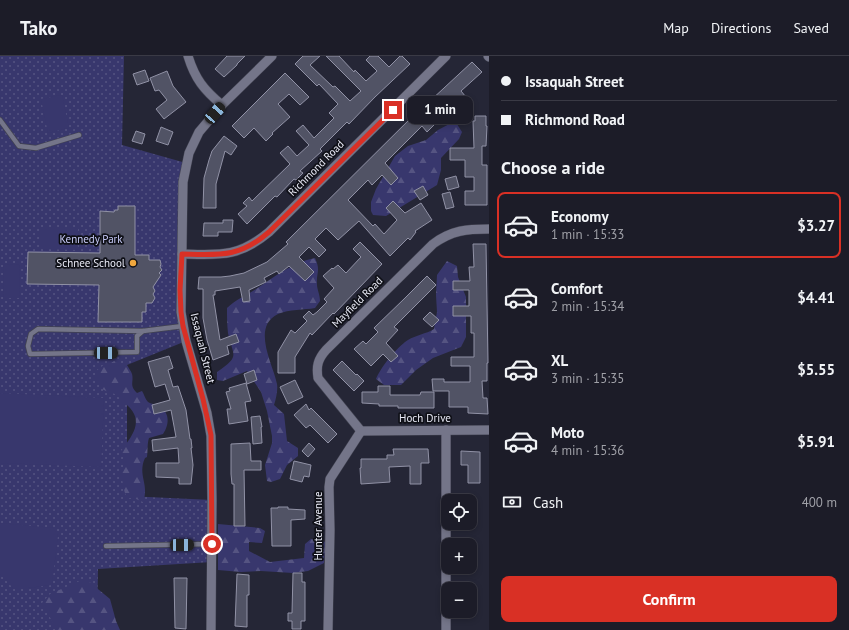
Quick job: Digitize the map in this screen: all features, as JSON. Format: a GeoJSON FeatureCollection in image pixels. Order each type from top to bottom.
{"type":"FeatureCollection","features":[{"type":"Feature","properties":{"kind":"street"},"geometry":{"type":"LineString","coordinates":[[188,56],[196,78],[203,87],[222,105]]}},
{"type":"Feature","properties":{"kind":"street","name":"Issaquah Street"},"geometry":{"type":"LineString","coordinates":[[211,630],[211,435],[205,406],[183,326],[181,312],[180,290],[183,182],[189,153],[198,132],[222,105],[272,56]]}},
{"type":"Feature","properties":{"kind":"street","name":"Richmond Road"},"geometry":{"type":"LineString","coordinates":[[182,254],[228,254],[255,244],[274,227],[446,56]]}},
{"type":"Feature","properties":{"kind":"street","name":"Mayfield Road"},"geometry":{"type":"LineString","coordinates":[[361,431],[318,378],[316,369],[321,357],[326,350],[433,244],[441,238],[455,232],[470,229],[489,229]]}},
{"type":"Feature","properties":{"kind":"street"},"geometry":{"type":"LineString","coordinates":[[446,430],[446,630]]}},
{"type":"Feature","properties":{"kind":"street","name":"Hoch Drive"},"geometry":{"type":"LineString","coordinates":[[361,431],[489,430]]}},
{"type":"Feature","properties":{"kind":"street","name":"Hunter Avenue"},"geometry":{"type":"LineString","coordinates":[[328,630],[330,481],[334,472],[361,431]]}},
{"type":"Feature","properties":{"kind":"lane"},"geometry":{"type":"LineString","coordinates":[[0,120],[19,146],[36,148],[79,135]]}},
{"type":"Feature","properties":{"kind":"lane"},"geometry":{"type":"LineString","coordinates":[[143,331],[137,336],[137,352],[30,354],[28,346],[31,334],[38,329],[143,331],[183,326]]}},
{"type":"Feature","properties":{"kind":"lane"},"geometry":{"type":"LineString","coordinates":[[106,546],[212,544]]}},
{"type":"Feature","properties":{"kind":"green space","name":"Kennedy Park"},"geometry":{"type":"Polygon","coordinates":[[[0,56],[124,56],[122,145],[186,163],[182,254],[186,341],[127,365],[127,496],[212,500],[212,562],[98,569],[97,630],[0,630],[0,56]]]}},
{"type":"Feature","properties":{"kind":"green space"},"geometry":{"type":"Polygon","coordinates":[[[62,95],[69,128],[48,133],[41,99],[62,95]]]}},
{"type":"Feature","properties":{"kind":"green space"},"geometry":{"type":"Polygon","coordinates":[[[455,121],[462,132],[459,139],[441,158],[441,170],[437,185],[386,216],[373,215],[371,211],[371,202],[376,189],[395,156],[408,146],[426,140],[438,130],[455,121]]]}},
{"type":"Feature","properties":{"kind":"green space"},"geometry":{"type":"Polygon","coordinates":[[[41,228],[78,228],[78,250],[41,249],[41,228]]]}},
{"type":"Feature","properties":{"kind":"green space"},"geometry":{"type":"Polygon","coordinates":[[[315,258],[318,266],[317,285],[320,301],[315,308],[292,310],[278,314],[270,320],[266,328],[266,346],[277,384],[277,394],[274,405],[284,414],[287,441],[298,448],[298,456],[287,465],[280,479],[271,482],[267,481],[265,465],[272,443],[272,436],[267,411],[261,392],[247,371],[223,381],[217,380],[217,372],[230,362],[233,355],[228,333],[227,308],[284,270],[315,258]]]}},
{"type":"Feature","properties":{"kind":"green space"},"geometry":{"type":"Polygon","coordinates":[[[447,261],[457,266],[458,277],[466,297],[466,337],[461,347],[433,358],[416,370],[401,385],[384,385],[376,379],[389,358],[403,343],[434,329],[437,312],[437,275],[447,261]]]}},
{"type":"Feature","properties":{"kind":"green space"},"geometry":{"type":"Polygon","coordinates":[[[19,264],[20,298],[4,298],[3,265],[19,264]]]}},
{"type":"Feature","properties":{"kind":"green space"},"geometry":{"type":"Polygon","coordinates":[[[112,362],[127,365],[132,374],[132,386],[137,393],[142,391],[148,402],[161,408],[168,418],[167,426],[163,434],[149,438],[147,457],[145,458],[142,470],[145,490],[143,502],[134,498],[128,498],[120,473],[125,466],[124,457],[121,451],[135,428],[135,417],[127,405],[121,404],[118,395],[104,390],[100,386],[95,372],[106,363],[112,362]]]}},
{"type":"Feature","properties":{"kind":"green space"},"geometry":{"type":"Polygon","coordinates":[[[0,393],[104,398],[101,467],[0,463],[0,393]]]}},
{"type":"Feature","properties":{"kind":"green space"},"geometry":{"type":"Polygon","coordinates":[[[0,523],[53,528],[58,535],[52,585],[13,588],[0,574],[0,523]]]}},
{"type":"Feature","properties":{"kind":"green space"},"geometry":{"type":"Polygon","coordinates":[[[218,524],[260,528],[265,531],[262,543],[249,542],[249,551],[270,562],[304,558],[305,544],[311,539],[326,542],[324,563],[308,571],[293,573],[218,570],[218,524]]]}},
{"type":"Feature","properties":{"kind":"green space"},"geometry":{"type":"Polygon","coordinates":[[[82,580],[87,580],[110,599],[120,630],[57,630],[42,603],[50,594],[82,580]]]}},
{"type":"Feature","properties":{"kind":"building"},"geometry":{"type":"Polygon","coordinates":[[[227,56],[245,56],[224,77],[215,69],[227,56]]]}},
{"type":"Feature","properties":{"kind":"building"},"geometry":{"type":"Polygon","coordinates":[[[303,56],[320,56],[310,65],[350,101],[361,91],[326,56],[339,56],[354,72],[355,70],[366,81],[377,71],[366,60],[370,56],[378,56],[389,67],[400,56],[402,56],[410,64],[349,124],[347,122],[320,149],[322,151],[300,171],[303,173],[296,180],[294,179],[277,197],[275,196],[247,224],[238,214],[247,206],[243,203],[249,197],[252,201],[290,164],[280,153],[288,146],[297,156],[309,145],[296,131],[303,125],[314,138],[334,118],[329,113],[338,104],[319,84],[317,86],[295,64],[303,56]]]}},
{"type":"Feature","properties":{"kind":"building"},"geometry":{"type":"Polygon","coordinates":[[[472,62],[482,72],[461,91],[466,97],[455,108],[449,102],[443,108],[442,106],[431,116],[437,122],[427,132],[422,126],[385,163],[398,178],[391,185],[382,175],[372,185],[368,180],[348,200],[373,226],[375,224],[384,234],[397,220],[386,208],[393,201],[405,213],[421,203],[432,220],[415,231],[416,232],[410,240],[408,238],[390,256],[359,221],[338,240],[326,228],[315,239],[326,250],[319,257],[309,247],[299,257],[314,272],[305,281],[289,266],[279,274],[277,271],[264,278],[266,282],[249,290],[250,301],[243,302],[240,287],[215,291],[215,295],[213,295],[220,340],[236,334],[239,342],[227,346],[229,354],[213,360],[207,340],[203,318],[203,289],[198,289],[199,277],[221,277],[244,273],[267,262],[288,244],[286,242],[426,103],[472,62]]]}},
{"type":"Feature","properties":{"kind":"building"},"geometry":{"type":"Polygon","coordinates":[[[145,70],[149,81],[137,85],[133,74],[145,70]]]}},
{"type":"Feature","properties":{"kind":"building"},"geometry":{"type":"Polygon","coordinates":[[[167,71],[173,86],[186,102],[164,119],[156,109],[167,100],[159,90],[155,91],[150,78],[167,71]]]}},
{"type":"Feature","properties":{"kind":"building"},"geometry":{"type":"Polygon","coordinates":[[[285,73],[309,97],[300,105],[289,94],[278,104],[290,117],[272,133],[273,134],[266,141],[254,128],[244,138],[232,126],[285,73]]]}},
{"type":"Feature","properties":{"kind":"building"},"geometry":{"type":"Polygon","coordinates":[[[475,116],[486,116],[486,146],[482,146],[482,165],[487,165],[487,205],[465,205],[465,191],[474,191],[474,177],[465,177],[465,160],[450,160],[450,148],[474,148],[473,121],[475,121],[475,116]]]}},
{"type":"Feature","properties":{"kind":"building"},"geometry":{"type":"Polygon","coordinates":[[[161,127],[173,132],[168,145],[156,141],[161,127]]]}},
{"type":"Feature","properties":{"kind":"building"},"geometry":{"type":"Polygon","coordinates":[[[136,131],[145,134],[142,144],[132,141],[136,131]]]}},
{"type":"Feature","properties":{"kind":"building"},"geometry":{"type":"Polygon","coordinates":[[[224,136],[237,146],[231,155],[225,151],[216,184],[216,208],[203,208],[204,178],[209,160],[212,151],[224,136]]]}},
{"type":"Feature","properties":{"kind":"building"},"geometry":{"type":"Polygon","coordinates":[[[456,176],[459,187],[448,190],[445,179],[456,176]]]}},
{"type":"Feature","properties":{"kind":"building"},"geometry":{"type":"Polygon","coordinates":[[[423,186],[428,195],[420,200],[414,191],[423,186]]]}},
{"type":"Feature","properties":{"kind":"building"},"geometry":{"type":"Polygon","coordinates":[[[450,192],[454,207],[446,209],[442,194],[450,192]]]}},
{"type":"Feature","properties":{"kind":"building","name":"Schnee School"},"geometry":{"type":"Polygon","coordinates":[[[118,206],[135,206],[135,255],[149,255],[149,260],[160,260],[161,264],[160,267],[162,270],[159,273],[161,275],[153,287],[155,291],[153,294],[155,298],[152,303],[146,303],[146,312],[142,312],[142,322],[98,322],[99,285],[27,284],[28,252],[100,253],[100,211],[114,212],[115,210],[118,210],[118,206]]]}},
{"type":"Feature","properties":{"kind":"building"},"geometry":{"type":"Polygon","coordinates":[[[223,220],[233,220],[232,232],[218,232],[218,236],[203,236],[204,223],[223,223],[223,220]]]}},
{"type":"Feature","properties":{"kind":"building"},"geometry":{"type":"Polygon","coordinates":[[[360,242],[382,264],[334,314],[333,313],[312,335],[310,333],[295,357],[295,373],[278,373],[278,352],[291,330],[295,333],[307,321],[303,317],[309,311],[313,315],[317,312],[327,302],[324,299],[334,288],[323,276],[338,265],[346,273],[361,257],[353,249],[360,242]]]}},
{"type":"Feature","properties":{"kind":"building"},"geometry":{"type":"Polygon","coordinates":[[[473,244],[486,244],[488,363],[487,381],[482,381],[483,398],[487,398],[488,414],[468,413],[468,407],[449,407],[449,391],[433,391],[432,379],[444,379],[444,382],[470,382],[470,366],[451,366],[451,357],[474,357],[474,333],[471,333],[471,316],[453,316],[453,306],[469,306],[469,290],[453,290],[453,281],[470,281],[469,267],[474,267],[473,244]]]}},
{"type":"Feature","properties":{"kind":"building"},"geometry":{"type":"Polygon","coordinates":[[[427,276],[436,285],[394,327],[398,330],[386,343],[398,356],[391,362],[383,354],[371,366],[354,349],[363,341],[366,344],[378,332],[374,328],[427,276]]]}},
{"type":"Feature","properties":{"kind":"building"},"geometry":{"type":"Polygon","coordinates":[[[430,312],[439,320],[432,327],[423,319],[430,312]]]}},
{"type":"Feature","properties":{"kind":"building"},"geometry":{"type":"Polygon","coordinates":[[[169,356],[173,368],[168,370],[173,387],[178,386],[186,410],[191,439],[193,465],[191,484],[179,484],[179,478],[156,477],[156,463],[179,463],[178,448],[153,451],[152,440],[176,437],[171,410],[154,414],[152,405],[170,400],[165,384],[155,387],[148,362],[169,356]]]}},
{"type":"Feature","properties":{"kind":"building"},"geometry":{"type":"Polygon","coordinates":[[[342,361],[364,381],[354,391],[333,370],[342,361]]]}},
{"type":"Feature","properties":{"kind":"building"},"geometry":{"type":"Polygon","coordinates":[[[254,370],[257,380],[247,384],[244,374],[254,370]]]}},
{"type":"Feature","properties":{"kind":"building"},"geometry":{"type":"Polygon","coordinates":[[[295,380],[303,397],[288,404],[280,387],[295,380]]]}},
{"type":"Feature","properties":{"kind":"building"},"geometry":{"type":"Polygon","coordinates":[[[246,383],[251,401],[245,402],[248,421],[229,424],[227,409],[231,409],[226,392],[230,391],[229,388],[246,383]]]}},
{"type":"Feature","properties":{"kind":"building"},"geometry":{"type":"Polygon","coordinates":[[[378,386],[390,386],[390,395],[420,395],[421,392],[434,392],[434,408],[398,408],[398,406],[379,406],[379,404],[362,403],[362,392],[378,392],[378,386]]]}},
{"type":"Feature","properties":{"kind":"building"},"geometry":{"type":"Polygon","coordinates":[[[306,404],[309,410],[311,408],[337,434],[328,443],[310,425],[306,428],[294,415],[306,404]]]}},
{"type":"Feature","properties":{"kind":"building"},"geometry":{"type":"Polygon","coordinates":[[[260,416],[262,443],[253,444],[251,417],[260,416]]]}},
{"type":"Feature","properties":{"kind":"building"},"geometry":{"type":"Polygon","coordinates":[[[250,443],[251,461],[261,461],[261,470],[244,470],[245,526],[234,526],[234,484],[232,484],[231,474],[231,444],[250,443]]]}},
{"type":"Feature","properties":{"kind":"building"},"geometry":{"type":"Polygon","coordinates":[[[309,443],[315,449],[308,457],[302,451],[309,443]]]}},
{"type":"Feature","properties":{"kind":"building"},"geometry":{"type":"Polygon","coordinates":[[[393,449],[428,449],[429,463],[421,463],[421,484],[410,484],[410,466],[389,467],[390,482],[361,484],[361,459],[387,459],[387,455],[394,455],[393,449]]]}},
{"type":"Feature","properties":{"kind":"building"},"geometry":{"type":"Polygon","coordinates":[[[461,451],[480,452],[480,483],[468,483],[468,465],[461,465],[461,451]]]}},
{"type":"Feature","properties":{"kind":"building"},"geometry":{"type":"Polygon","coordinates":[[[294,461],[311,465],[309,477],[304,476],[302,482],[290,479],[294,461]]]}},
{"type":"Feature","properties":{"kind":"building"},"geometry":{"type":"Polygon","coordinates":[[[278,507],[305,510],[305,519],[291,520],[291,546],[272,546],[271,508],[278,507]]]}},
{"type":"Feature","properties":{"kind":"building"},"geometry":{"type":"Polygon","coordinates":[[[293,573],[302,573],[302,582],[305,582],[305,621],[301,621],[301,629],[292,629],[292,621],[288,621],[288,613],[292,613],[293,573]]]}},
{"type":"Feature","properties":{"kind":"building"},"geometry":{"type":"Polygon","coordinates":[[[237,574],[249,575],[249,595],[247,595],[247,627],[235,626],[237,574]]]}},
{"type":"Feature","properties":{"kind":"building"},"geometry":{"type":"Polygon","coordinates":[[[174,578],[187,578],[186,629],[175,628],[174,578]]]}},
{"type":"Feature","properties":{"kind":"place","name":"Schnee School"},"geometry":{"type":"Point","coordinates":[133,263]}},
{"type":"Feature","properties":{"kind":"route"},"geometry":{"type":"LineString","coordinates":[[212,544],[211,435],[207,413],[183,326],[180,290],[182,254],[221,255],[235,252],[255,244],[393,110]]}}]}
